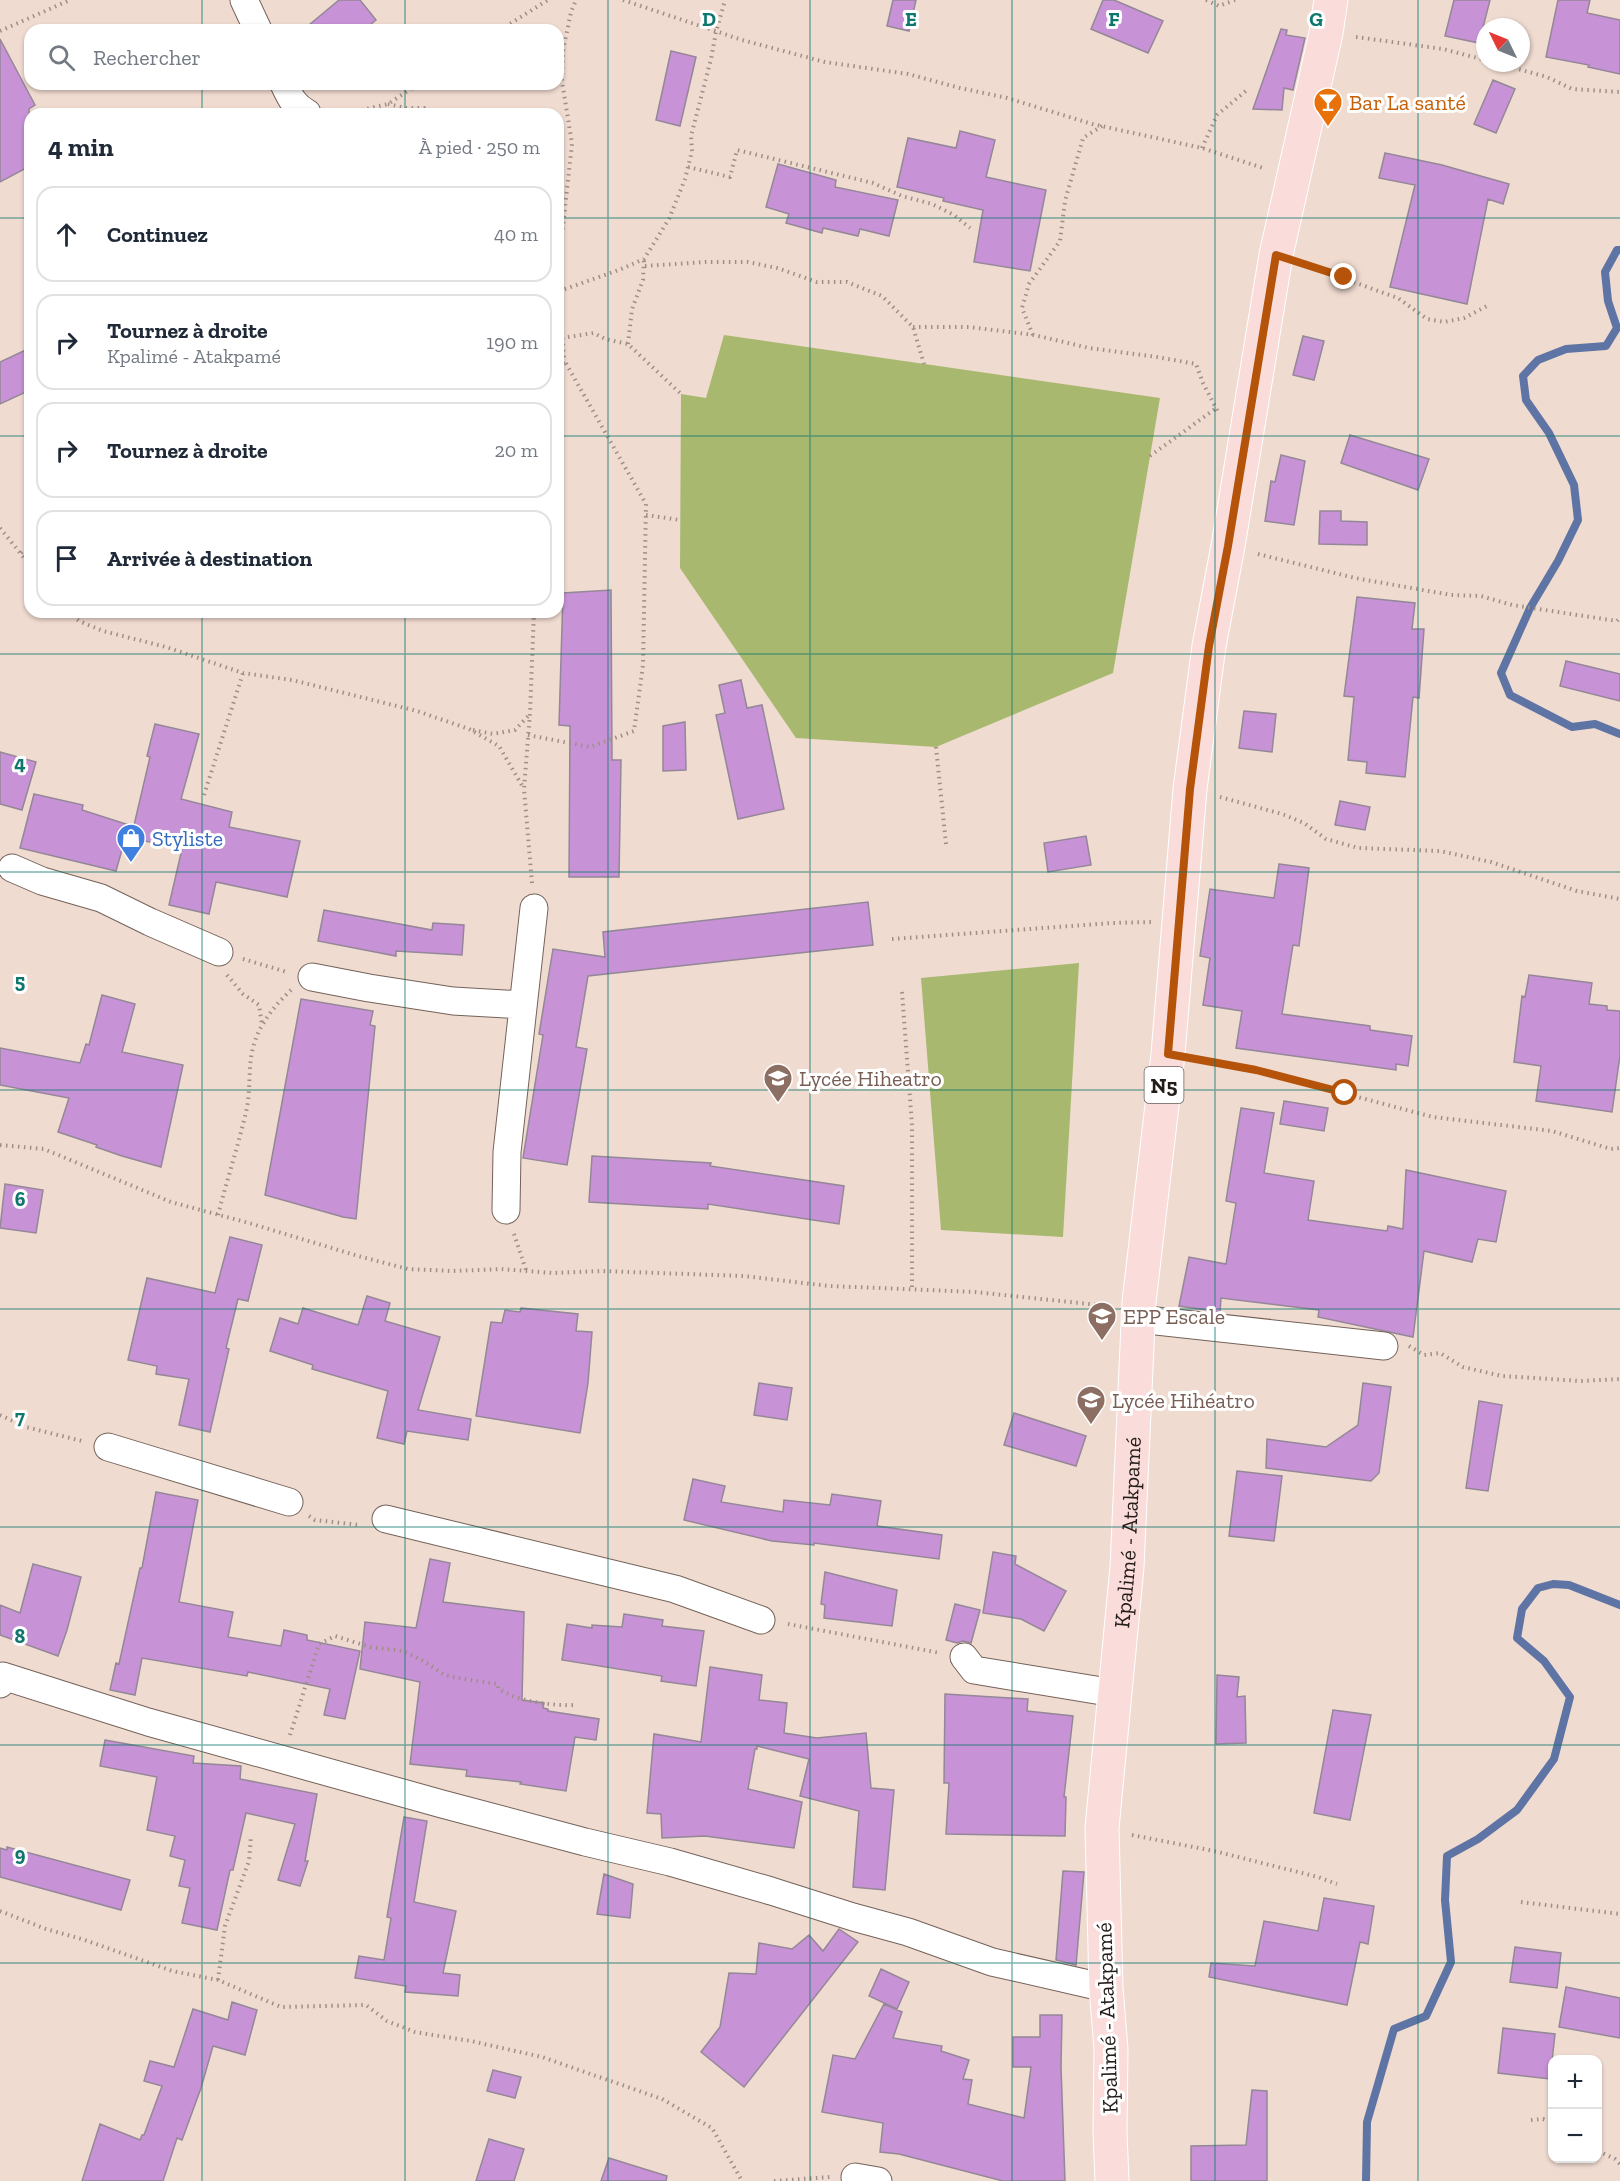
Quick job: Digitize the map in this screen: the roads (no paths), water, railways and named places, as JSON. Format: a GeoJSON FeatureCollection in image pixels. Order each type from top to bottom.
{"type":"FeatureCollection","features":[{"type":"Feature","properties":{"kind":"main road","name":"Kpalimé - Atakpamé"},"geometry":{"type":"LineString","coordinates":[[1112,2181],[1111,2049],[1106,1988],[1102,1828],[1126,1567],[1138,1310],[1168,1054],[1190,789],[1209,646],[1228,546],[1276,255],[1326,33],[1331,0]]}},
{"type":"Feature","properties":{"kind":"street"},"geometry":{"type":"LineString","coordinates":[[244,0],[255,24]]}},
{"type":"Feature","properties":{"kind":"street"},"geometry":{"type":"LineString","coordinates":[[287,90],[298,108]]}},
{"type":"Feature","properties":{"kind":"street"},"geometry":{"type":"LineString","coordinates":[[12,868],[42,881],[101,898],[219,952]]}},
{"type":"Feature","properties":{"kind":"street"},"geometry":{"type":"LineString","coordinates":[[506,1210],[507,1152],[534,908]]}},
{"type":"Feature","properties":{"kind":"street"},"geometry":{"type":"LineString","coordinates":[[312,977],[453,1001],[523,1005]]}},
{"type":"Feature","properties":{"kind":"street"},"geometry":{"type":"LineString","coordinates":[[1138,1310],[1384,1346]]}},
{"type":"Feature","properties":{"kind":"street"},"geometry":{"type":"LineString","coordinates":[[108,1447],[203,1478],[289,1502]]}},
{"type":"Feature","properties":{"kind":"street"},"geometry":{"type":"LineString","coordinates":[[386,1519],[675,1589],[761,1620]]}},
{"type":"Feature","properties":{"kind":"street"},"geometry":{"type":"LineString","coordinates":[[964,1657],[974,1670],[1114,1694]]}},
{"type":"Feature","properties":{"kind":"street"},"geometry":{"type":"LineString","coordinates":[[0,1684],[3,1676],[148,1722],[442,1804],[726,1878],[908,1932],[992,1962],[1106,1988]]}},
{"type":"Feature","properties":{"kind":"waterway"},"geometry":{"type":"LineString","coordinates":[[1620,250],[1617,250],[1605,272],[1608,301],[1617,328],[1606,346],[1566,349],[1538,360],[1523,376],[1526,400],[1549,433],[1574,485],[1578,520],[1558,561],[1530,608],[1501,673],[1510,695],[1572,727],[1595,724],[1620,734]]}},
{"type":"Feature","properties":{"kind":"waterway"},"geometry":{"type":"LineString","coordinates":[[1366,2181],[1367,2122],[1394,2029],[1426,2016],[1451,1962],[1445,1900],[1447,1856],[1478,1839],[1517,1810],[1554,1759],[1570,1697],[1544,1661],[1517,1638],[1522,1609],[1538,1588],[1553,1584],[1569,1585],[1620,1605]]}},
{"type":"Feature","properties":{"kind":"place","name":"Bar La santé"},"geometry":{"type":"Point","coordinates":[1328,128]}},
{"type":"Feature","properties":{"kind":"place","name":"Styliste"},"geometry":{"type":"Point","coordinates":[131,864]}},
{"type":"Feature","properties":{"kind":"place","name":"Lycée Hiheatro"},"geometry":{"type":"Point","coordinates":[778,1104]}},
{"type":"Feature","properties":{"kind":"place","name":"EPP Escale"},"geometry":{"type":"Point","coordinates":[1102,1342]}},
{"type":"Feature","properties":{"kind":"place","name":"Lycée Hihéatro"},"geometry":{"type":"Point","coordinates":[1091,1426]}}]}
